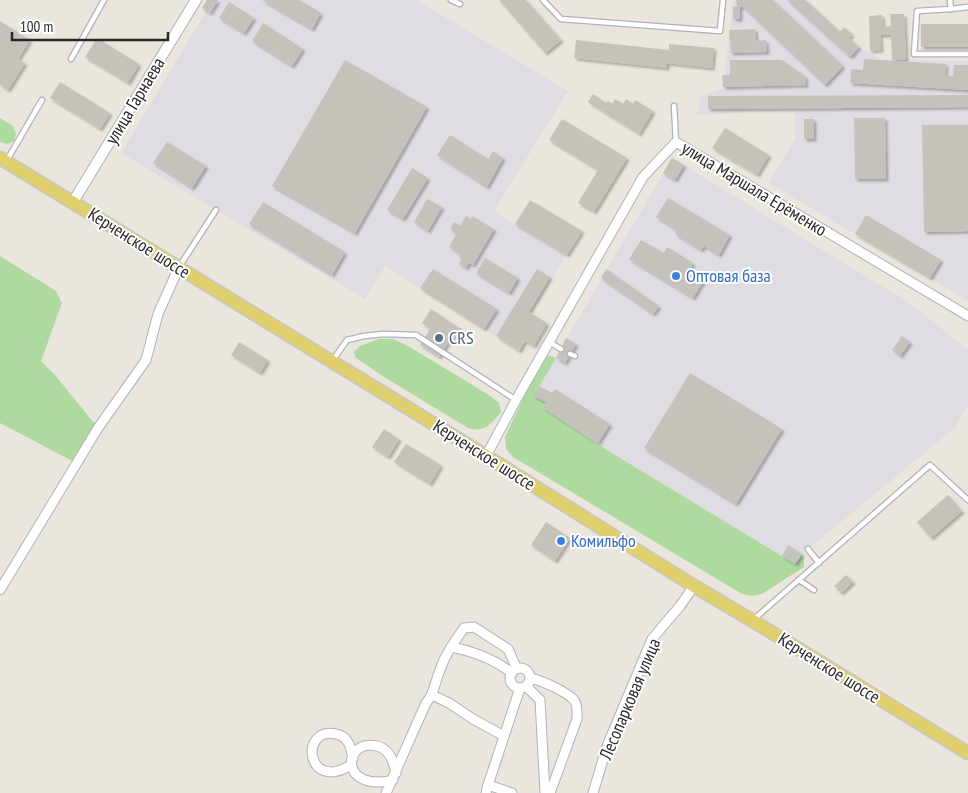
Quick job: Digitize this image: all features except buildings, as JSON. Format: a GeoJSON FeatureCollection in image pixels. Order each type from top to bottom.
{"type":"FeatureCollection","features":[{"type":"Feature","properties":{"kind":"main road","name":"Керченское шоссе"},"geometry":{"type":"LineString","coordinates":[[3,160],[968,753]]}},
{"type":"Feature","properties":{"kind":"street","name":"улица Гарнаева"},"geometry":{"type":"LineString","coordinates":[[73,202],[196,0]]}},
{"type":"Feature","properties":{"kind":"street","name":"улица Маршала Ерёменко"},"geometry":{"type":"LineString","coordinates":[[486,456],[643,177],[676,142],[968,316]]}},
{"type":"Feature","properties":{"kind":"street"},"geometry":{"type":"LineString","coordinates":[[0,590],[98,428],[146,360],[158,314],[179,267]]}},
{"type":"Feature","properties":{"kind":"street","name":"Лесопарковая улица"},"geometry":{"type":"LineString","coordinates":[[593,793],[607,746],[652,639],[694,586]]}},
{"type":"Feature","properties":{"kind":"street"},"geometry":{"type":"LineString","coordinates":[[386,793],[426,703],[432,696],[439,670],[451,647],[464,628],[474,627],[508,649],[514,671],[512,683],[549,684],[574,700],[577,706],[577,719],[550,793]]}},
{"type":"Feature","properties":{"kind":"street"},"geometry":{"type":"LineString","coordinates":[[451,647],[464,649],[514,671],[526,670],[525,684],[504,736],[487,789],[512,793]]}},
{"type":"Feature","properties":{"kind":"street"},"geometry":{"type":"LineString","coordinates":[[525,684],[540,700],[545,793]]}},
{"type":"Feature","properties":{"kind":"street"},"geometry":{"type":"LineString","coordinates":[[432,696],[449,703],[504,736]]}},
{"type":"Feature","properties":{"kind":"street"},"geometry":{"type":"LineString","coordinates":[[394,777],[379,787],[366,787],[354,778],[352,761],[349,744],[340,735],[326,734],[320,736],[312,747],[312,760],[320,771],[334,774],[340,772],[352,761],[363,748],[377,746],[388,753],[394,777]]}},
{"type":"Feature","properties":{"kind":"lane"},"geometry":{"type":"LineString","coordinates":[[71,59],[104,0]]}},
{"type":"Feature","properties":{"kind":"lane"},"geometry":{"type":"LineString","coordinates":[[451,0],[460,4]]}},
{"type":"Feature","properties":{"kind":"lane"},"geometry":{"type":"LineString","coordinates":[[543,0],[561,19],[720,31],[723,0]]}},
{"type":"Feature","properties":{"kind":"lane"},"geometry":{"type":"LineString","coordinates":[[950,0],[951,9]]}},
{"type":"Feature","properties":{"kind":"lane"},"geometry":{"type":"LineString","coordinates":[[968,7],[917,11],[914,54],[968,54]]}},
{"type":"Feature","properties":{"kind":"lane"},"geometry":{"type":"LineString","coordinates":[[3,160],[42,100]]}},
{"type":"Feature","properties":{"kind":"lane"},"geometry":{"type":"LineString","coordinates":[[674,106],[676,142]]}},
{"type":"Feature","properties":{"kind":"lane"},"geometry":{"type":"LineString","coordinates":[[179,267],[216,210]]}},
{"type":"Feature","properties":{"kind":"lane"},"geometry":{"type":"LineString","coordinates":[[332,361],[347,340],[383,334],[416,335],[516,400]]}},
{"type":"Feature","properties":{"kind":"lane"},"geometry":{"type":"LineString","coordinates":[[549,342],[561,348]]}},
{"type":"Feature","properties":{"kind":"lane"},"geometry":{"type":"LineString","coordinates":[[753,621],[930,465],[968,500]]}},
{"type":"Feature","properties":{"kind":"lane"},"geometry":{"type":"LineString","coordinates":[[808,549],[819,563]]}},
{"type":"Feature","properties":{"kind":"lane"},"geometry":{"type":"LineString","coordinates":[[799,580],[814,590]]}},
{"type":"Feature","properties":{"kind":"shaded area"},"geometry":{"type":"Polygon","coordinates":[[[213,0],[417,0],[568,91],[494,211],[566,256],[510,346],[385,266],[365,299],[121,153],[213,0]]]}},
{"type":"Feature","properties":{"kind":"shaded area"},"geometry":{"type":"Polygon","coordinates":[[[733,0],[807,0],[856,45],[882,59],[968,61],[968,301],[769,183],[795,139],[795,110],[697,115],[700,97],[723,88],[733,0]]]}},
{"type":"Feature","properties":{"kind":"shaded area"},"geometry":{"type":"Polygon","coordinates":[[[672,158],[911,304],[968,350],[968,405],[955,428],[802,554],[795,564],[607,450],[543,408],[533,396],[672,158]]]}},
{"type":"Feature","properties":{"kind":"green space"},"geometry":{"type":"Polygon","coordinates":[[[0,118],[13,126],[16,134],[14,141],[8,144],[0,142],[0,118]]]}},
{"type":"Feature","properties":{"kind":"green space"},"geometry":{"type":"Polygon","coordinates":[[[0,256],[56,291],[62,303],[41,361],[55,375],[98,428],[76,463],[0,423],[0,256]]]}},
{"type":"Feature","properties":{"kind":"green space"},"geometry":{"type":"Polygon","coordinates":[[[379,339],[393,339],[408,346],[489,395],[499,403],[501,412],[491,424],[483,428],[468,428],[384,377],[355,357],[354,352],[360,346],[379,339]]]}},
{"type":"Feature","properties":{"kind":"green space"},"geometry":{"type":"Polygon","coordinates":[[[547,355],[556,358],[534,395],[546,402],[543,408],[607,450],[795,564],[802,554],[804,567],[762,594],[753,596],[742,594],[513,457],[506,449],[505,437],[526,392],[547,355]]]}},
{"type":"Feature","properties":{"kind":"place","name":"Оптовая база"},"geometry":{"type":"Point","coordinates":[676,276]}},
{"type":"Feature","properties":{"kind":"place","name":"CRS"},"geometry":{"type":"Point","coordinates":[439,338]}},
{"type":"Feature","properties":{"kind":"place","name":"Комильфо"},"geometry":{"type":"Point","coordinates":[561,541]}}]}
